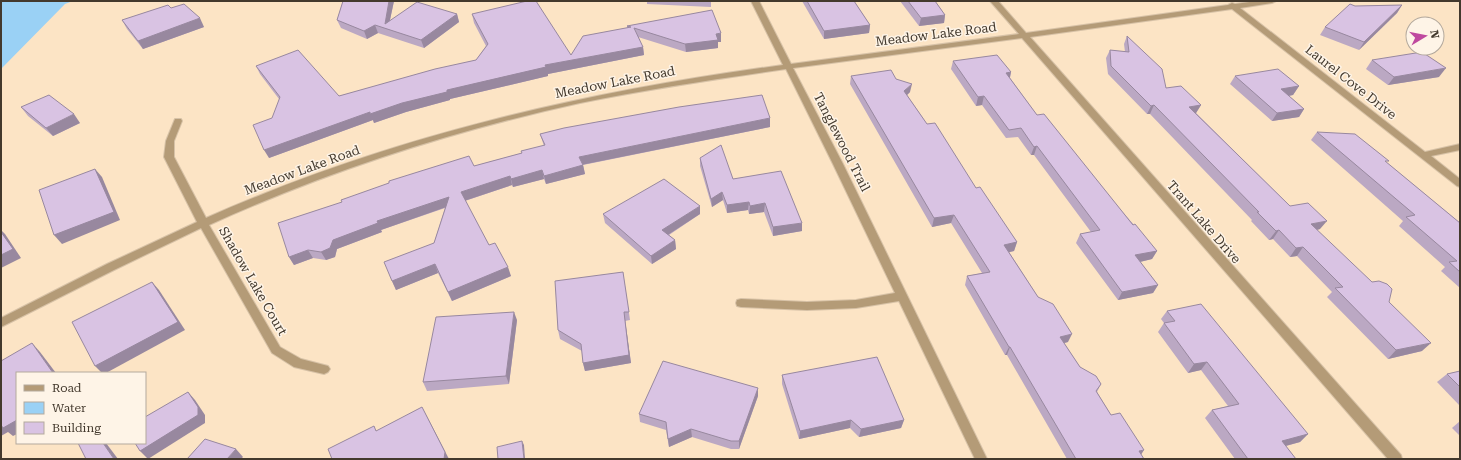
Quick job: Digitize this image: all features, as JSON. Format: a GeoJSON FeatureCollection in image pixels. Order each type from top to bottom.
{"type":"FeatureCollection","features":[{"type":"Feature","properties":{"kind":"street","name":"Tanglewood Trail"},"geometry":{"type":"LineString","coordinates":[[755,1],[982,459]]}},
{"type":"Feature","properties":{"kind":"street","name":"Trant Lake Drive"},"geometry":{"type":"LineString","coordinates":[[994,1],[1023,36],[1396,459]]}},
{"type":"Feature","properties":{"kind":"street","name":"Meadow Lake Road"},"geometry":{"type":"LineString","coordinates":[[1,323],[52,296],[203,223],[281,190],[371,158],[455,132],[582,100],[653,87],[788,66],[1023,36],[1230,4],[1272,1]]}},
{"type":"Feature","properties":{"kind":"street","name":"Laurel Cove Drive"},"geometry":{"type":"LineString","coordinates":[[1230,4],[1460,184]]}},
{"type":"Feature","properties":{"kind":"street","name":"Shadow Lake Court"},"geometry":{"type":"LineString","coordinates":[[178,121],[170,141],[168,157],[203,223],[276,350],[288,359],[299,364],[324,369]]}},
{"type":"Feature","properties":{"kind":"street"},"geometry":{"type":"LineString","coordinates":[[1423,155],[1460,147]]}},
{"type":"Feature","properties":{"kind":"street"},"geometry":{"type":"LineString","coordinates":[[741,303],[807,306],[856,304],[902,296]]}},
{"type":"Feature","properties":{"kind":"water"},"geometry":{"type":"Polygon","coordinates":[[[1,1],[73,1],[65,4],[1,69],[1,1]]]}},
{"type":"Feature","properties":{"kind":"building"},"geometry":{"type":"Polygon","coordinates":[[[343,1],[389,1],[385,24],[417,2],[457,14],[421,40],[375,25],[364,31],[337,20],[343,1]]]}},
{"type":"Feature","properties":{"kind":"building"},"geometry":{"type":"Polygon","coordinates":[[[527,1],[536,1],[571,55],[583,36],[712,10],[721,33],[716,34],[718,40],[685,44],[634,28],[643,47],[545,65],[546,67],[447,90],[447,92],[402,103],[370,114],[370,112],[264,150],[253,125],[272,118],[280,97],[256,66],[298,50],[339,96],[435,69],[476,60],[488,44],[472,14],[527,1]]]}},
{"type":"Feature","properties":{"kind":"building"},"geometry":{"type":"Polygon","coordinates":[[[807,1],[854,1],[870,25],[824,31],[807,1]]]}},
{"type":"Feature","properties":{"kind":"building"},"geometry":{"type":"Polygon","coordinates":[[[908,1],[935,1],[945,15],[921,18],[908,1]]]}},
{"type":"Feature","properties":{"kind":"building"},"geometry":{"type":"Polygon","coordinates":[[[184,4],[200,18],[138,41],[122,20],[168,5],[171,8],[184,4]]]}},
{"type":"Feature","properties":{"kind":"building"},"geometry":{"type":"Polygon","coordinates":[[[1350,4],[1355,6],[1402,5],[1364,42],[1325,27],[1350,4]]]}},
{"type":"Feature","properties":{"kind":"building"},"geometry":{"type":"Polygon","coordinates":[[[1127,36],[1162,69],[1166,88],[1181,86],[1201,105],[1189,107],[1290,206],[1308,203],[1327,221],[1311,224],[1372,282],[1379,281],[1387,284],[1392,289],[1389,302],[1431,343],[1396,350],[1335,288],[1343,287],[1303,247],[1296,248],[1279,230],[1276,231],[1154,105],[1151,106],[1111,66],[1110,50],[1129,52],[1127,36]]]}},
{"type":"Feature","properties":{"kind":"building"},"geometry":{"type":"Polygon","coordinates":[[[997,55],[1011,72],[1006,73],[1037,115],[1044,114],[1133,225],[1135,224],[1157,251],[1135,255],[1158,285],[1122,292],[1080,234],[1100,230],[1037,146],[1034,147],[1021,128],[1009,130],[984,96],[978,97],[953,61],[997,55]]]}},
{"type":"Feature","properties":{"kind":"building"},"geometry":{"type":"Polygon","coordinates":[[[1405,55],[1405,56],[1428,56],[1446,68],[1394,77],[1372,60],[1405,55]]]}},
{"type":"Feature","properties":{"kind":"building"},"geometry":{"type":"Polygon","coordinates":[[[1278,69],[1299,86],[1281,89],[1304,109],[1277,113],[1235,76],[1278,69]]]}},
{"type":"Feature","properties":{"kind":"building"},"geometry":{"type":"Polygon","coordinates":[[[891,70],[896,79],[912,84],[904,91],[927,124],[935,123],[976,188],[980,187],[1017,242],[1004,245],[1038,297],[1053,304],[1072,334],[1060,337],[1080,367],[1096,376],[1101,384],[1096,391],[1111,415],[1120,413],[1144,450],[1139,451],[1144,459],[1076,459],[967,276],[990,272],[954,215],[934,218],[851,76],[891,70]]]}},
{"type":"Feature","properties":{"kind":"building"},"geometry":{"type":"Polygon","coordinates":[[[49,95],[74,114],[46,128],[21,107],[49,95]]]}},
{"type":"Feature","properties":{"kind":"building"},"geometry":{"type":"Polygon","coordinates":[[[762,95],[770,118],[579,157],[583,165],[544,176],[542,170],[511,179],[510,176],[461,192],[489,245],[495,243],[508,267],[448,292],[435,264],[392,281],[384,262],[434,243],[449,197],[377,221],[378,223],[333,240],[330,248],[321,252],[308,250],[289,257],[278,223],[342,202],[341,200],[389,183],[389,181],[469,156],[474,166],[522,153],[521,151],[545,145],[540,134],[564,128],[679,107],[762,95]]]}},
{"type":"Feature","properties":{"kind":"building"},"geometry":{"type":"Polygon","coordinates":[[[1317,132],[1355,134],[1389,161],[1385,161],[1460,223],[1460,272],[1449,262],[1457,261],[1406,217],[1415,215],[1317,132]]]}},
{"type":"Feature","properties":{"kind":"building"},"geometry":{"type":"Polygon","coordinates":[[[721,145],[733,179],[781,171],[802,223],[773,227],[765,203],[750,206],[749,202],[727,205],[722,192],[711,199],[700,158],[721,145]]]}},
{"type":"Feature","properties":{"kind":"building"},"geometry":{"type":"Polygon","coordinates":[[[95,169],[114,212],[54,235],[39,190],[95,169]]]}},
{"type":"Feature","properties":{"kind":"building"},"geometry":{"type":"Polygon","coordinates":[[[664,179],[700,206],[662,230],[675,240],[651,256],[603,214],[664,179]]]}},
{"type":"Feature","properties":{"kind":"building"},"geometry":{"type":"Polygon","coordinates":[[[1,232],[13,249],[1,255],[1,232]]]}},
{"type":"Feature","properties":{"kind":"building"},"geometry":{"type":"Polygon","coordinates":[[[623,272],[629,312],[624,312],[629,355],[583,363],[581,344],[558,330],[555,281],[623,272]]]}},
{"type":"Feature","properties":{"kind":"building"},"geometry":{"type":"Polygon","coordinates":[[[152,282],[178,322],[95,366],[72,322],[152,282]]]}},
{"type":"Feature","properties":{"kind":"building"},"geometry":{"type":"Polygon","coordinates":[[[1201,304],[1308,434],[1282,441],[1296,459],[1248,459],[1212,410],[1239,404],[1207,362],[1194,364],[1164,323],[1175,321],[1167,311],[1201,304]]]}},
{"type":"Feature","properties":{"kind":"building"},"geometry":{"type":"Polygon","coordinates":[[[514,312],[506,376],[423,382],[436,317],[514,312]]]}},
{"type":"Feature","properties":{"kind":"building"},"geometry":{"type":"Polygon","coordinates":[[[32,343],[52,372],[16,372],[16,421],[3,428],[1,425],[1,361],[32,343]]]}},
{"type":"Feature","properties":{"kind":"building"},"geometry":{"type":"Polygon","coordinates":[[[877,357],[904,420],[861,429],[851,420],[800,431],[782,375],[877,357]]]}},
{"type":"Feature","properties":{"kind":"building"},"geometry":{"type":"Polygon","coordinates":[[[663,361],[758,388],[739,441],[731,441],[691,429],[668,439],[666,422],[639,414],[663,361]]]}},
{"type":"Feature","properties":{"kind":"building"},"geometry":{"type":"Polygon","coordinates":[[[1460,371],[1460,387],[1447,374],[1460,371]]]}},
{"type":"Feature","properties":{"kind":"building"},"geometry":{"type":"Polygon","coordinates":[[[188,392],[198,407],[198,415],[140,451],[136,444],[146,444],[146,416],[188,392]]]}},
{"type":"Feature","properties":{"kind":"building"},"geometry":{"type":"Polygon","coordinates":[[[422,407],[445,452],[444,459],[332,459],[328,449],[374,426],[376,431],[422,407]]]}},
{"type":"Feature","properties":{"kind":"building"},"geometry":{"type":"Polygon","coordinates":[[[205,439],[236,449],[227,459],[187,459],[205,439]]]}},
{"type":"Feature","properties":{"kind":"building"},"geometry":{"type":"Polygon","coordinates":[[[522,441],[524,459],[498,459],[497,447],[522,441]]]}},
{"type":"Feature","properties":{"kind":"building"},"geometry":{"type":"Polygon","coordinates":[[[78,444],[104,444],[114,459],[86,459],[78,444]]]}}]}
